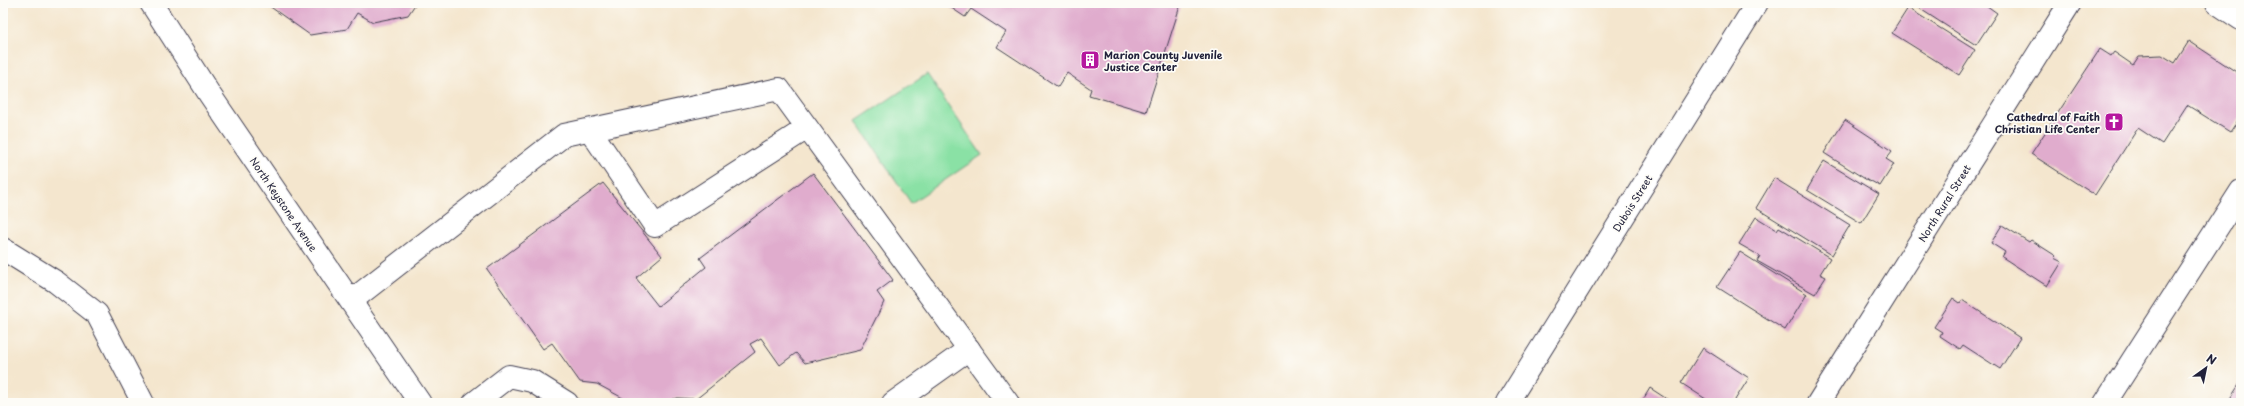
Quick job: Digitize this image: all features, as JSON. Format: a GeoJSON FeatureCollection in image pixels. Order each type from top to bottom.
{"type":"FeatureCollection","features":[{"type":"Feature","properties":{"kind":"street","name":"North Keystone Avenue"},"geometry":{"type":"LineString","coordinates":[[151,3],[198,78],[420,403]]}},
{"type":"Feature","properties":{"kind":"street","name":"Dubois Street"},"geometry":{"type":"LineString","coordinates":[[1507,403],[1757,3]]}},
{"type":"Feature","properties":{"kind":"street","name":"North Rural Street"},"geometry":{"type":"LineString","coordinates":[[1818,403],[2070,3]]}},
{"type":"Feature","properties":{"kind":"street"},"geometry":{"type":"LineString","coordinates":[[2217,3],[2241,19]]}},
{"type":"Feature","properties":{"kind":"street"},"geometry":{"type":"LineString","coordinates":[[351,301],[564,135],[779,89],[1008,403]]}},
{"type":"Feature","properties":{"kind":"street"},"geometry":{"type":"LineString","coordinates":[[590,130],[655,226],[807,128]]}},
{"type":"Feature","properties":{"kind":"street"},"geometry":{"type":"LineString","coordinates":[[2105,403],[2241,191]]}},
{"type":"Feature","properties":{"kind":"street"},"geometry":{"type":"LineString","coordinates":[[3,249],[56,282],[98,314],[143,403]]}},
{"type":"Feature","properties":{"kind":"street"},"geometry":{"type":"LineString","coordinates":[[893,403],[969,349]]}},
{"type":"Feature","properties":{"kind":"street"},"geometry":{"type":"LineString","coordinates":[[474,403],[509,376],[532,381],[568,403]]}},
{"type":"Feature","properties":{"kind":"green space"},"geometry":{"type":"Polygon","coordinates":[[[927,74],[982,155],[911,203],[856,121],[927,74]]]}},
{"type":"Feature","properties":{"kind":"building"},"geometry":{"type":"Polygon","coordinates":[[[265,3],[416,3],[408,15],[373,22],[357,13],[347,29],[310,35],[265,3]]]}},
{"type":"Feature","properties":{"kind":"building","name":"Marion County Juvenile Justice Center"},"geometry":{"type":"Polygon","coordinates":[[[944,3],[1181,3],[1146,112],[1089,95],[1091,89],[1067,73],[1058,87],[997,47],[1006,32],[971,9],[965,17],[944,3]]]}},
{"type":"Feature","properties":{"kind":"building"},"geometry":{"type":"Polygon","coordinates":[[[1911,3],[1983,3],[1997,13],[1976,45],[1911,3]]]}},
{"type":"Feature","properties":{"kind":"building"},"geometry":{"type":"Polygon","coordinates":[[[1908,8],[1975,50],[1959,75],[1892,33],[1908,8]]]}},
{"type":"Feature","properties":{"kind":"building","name":"Cathedral of Faith Christian Life Center"},"geometry":{"type":"Polygon","coordinates":[[[2189,41],[2241,75],[2241,116],[2230,132],[2187,105],[2162,144],[2138,128],[2095,195],[2031,154],[2100,49],[2111,56],[2114,52],[2133,65],[2139,56],[2162,55],[2175,63],[2189,41]]]}},
{"type":"Feature","properties":{"kind":"building"},"geometry":{"type":"Polygon","coordinates":[[[1845,120],[1892,151],[1886,159],[1894,164],[1880,186],[1871,181],[1870,182],[1824,153],[1845,120]]]}},
{"type":"Feature","properties":{"kind":"building"},"geometry":{"type":"Polygon","coordinates":[[[1824,161],[1879,194],[1861,223],[1807,190],[1824,161]]]}},
{"type":"Feature","properties":{"kind":"building"},"geometry":{"type":"Polygon","coordinates":[[[813,173],[893,280],[877,292],[884,302],[860,350],[805,363],[796,353],[780,365],[761,338],[750,344],[755,352],[696,399],[678,398],[656,403],[632,403],[597,384],[580,382],[552,343],[543,349],[487,269],[603,183],[662,256],[636,278],[658,306],[706,267],[700,258],[813,173]]]}},
{"type":"Feature","properties":{"kind":"building"},"geometry":{"type":"Polygon","coordinates":[[[1774,178],[1850,225],[1832,255],[1756,208],[1774,178]]]}},
{"type":"Feature","properties":{"kind":"building"},"geometry":{"type":"Polygon","coordinates":[[[1756,217],[1777,230],[1779,227],[1830,258],[1820,274],[1826,277],[1815,294],[1757,261],[1760,256],[1739,244],[1756,217]]]}},
{"type":"Feature","properties":{"kind":"building"},"geometry":{"type":"Polygon","coordinates":[[[2002,225],[2029,242],[2031,240],[2056,256],[2054,258],[2062,262],[2047,286],[2002,257],[2005,252],[1991,243],[2002,225]]]}},
{"type":"Feature","properties":{"kind":"building"},"geometry":{"type":"Polygon","coordinates":[[[1740,252],[1807,294],[1785,330],[1717,287],[1740,252]]]}},
{"type":"Feature","properties":{"kind":"building"},"geometry":{"type":"Polygon","coordinates":[[[1953,298],[1960,303],[1962,300],[2020,338],[2000,369],[1963,345],[1960,349],[1940,336],[1942,332],[1934,327],[1953,298]]]}},
{"type":"Feature","properties":{"kind":"building"},"geometry":{"type":"Polygon","coordinates":[[[1703,348],[1749,378],[1733,403],[1712,403],[1681,383],[1703,348]]]}},
{"type":"Feature","properties":{"kind":"building"},"geometry":{"type":"Polygon","coordinates":[[[2241,382],[2241,403],[2227,403],[2241,382]]]}},
{"type":"Feature","properties":{"kind":"building"},"geometry":{"type":"Polygon","coordinates":[[[1650,388],[1673,403],[1641,403],[1650,388]]]}},
{"type":"Feature","properties":{"kind":"place","name":"Marion County Juvenile Justice Center"},"geometry":{"type":"Point","coordinates":[1090,60]}},
{"type":"Feature","properties":{"kind":"place","name":"Cathedral of Faith Christian Life Center"},"geometry":{"type":"Point","coordinates":[2114,122]}}]}
